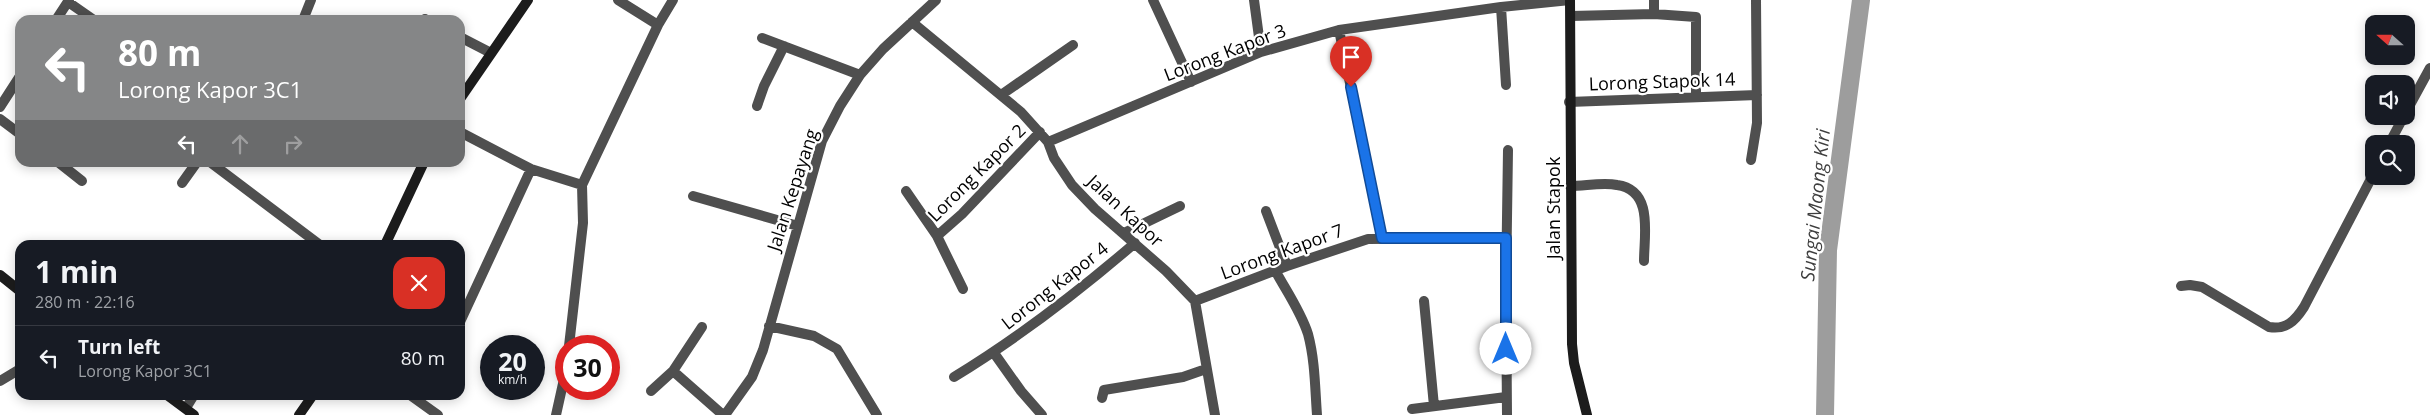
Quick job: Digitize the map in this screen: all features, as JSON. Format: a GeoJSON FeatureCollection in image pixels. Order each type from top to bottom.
{"type":"FeatureCollection","features":[{"type":"Feature","properties":{"kind":"main road"},"geometry":{"type":"LineString","coordinates":[[465,92],[528,0]]}},
{"type":"Feature","properties":{"kind":"main road","name":"Jalan Stapok"},"geometry":{"type":"LineString","coordinates":[[1570,0],[1569,102],[1572,344],[1574,363],[1587,415]]}},
{"type":"Feature","properties":{"kind":"main road"},"geometry":{"type":"LineString","coordinates":[[387,240],[422,167]]}},
{"type":"Feature","properties":{"kind":"main road"},"geometry":{"type":"LineString","coordinates":[[0,276],[15,287]]}},
{"type":"Feature","properties":{"kind":"main road"},"geometry":{"type":"LineString","coordinates":[[174,400],[190,412]]}},
{"type":"Feature","properties":{"kind":"main road"},"geometry":{"type":"LineString","coordinates":[[299,415],[310,400]]}},
{"type":"Feature","properties":{"kind":"street"},"geometry":{"type":"LineString","coordinates":[[305,15],[311,0]]}},
{"type":"Feature","properties":{"kind":"street"},"geometry":{"type":"LineString","coordinates":[[618,0],[658,25]]}},
{"type":"Feature","properties":{"kind":"street"},"geometry":{"type":"LineString","coordinates":[[570,335],[583,223],[582,185],[658,25],[674,0]]}},
{"type":"Feature","properties":{"kind":"street","name":"Jalan Kepayang"},"geometry":{"type":"LineString","coordinates":[[724,415],[752,377],[763,350],[822,141],[840,106],[860,75],[883,49],[936,0]]}},
{"type":"Feature","properties":{"kind":"street"},"geometry":{"type":"LineString","coordinates":[[1153,0],[1191,82]]}},
{"type":"Feature","properties":{"kind":"street"},"geometry":{"type":"LineString","coordinates":[[1254,0],[1261,52]]}},
{"type":"Feature","properties":{"kind":"street","name":"Lorong Kapor 3"},"geometry":{"type":"LineString","coordinates":[[1048,142],[1261,52],[1339,30],[1501,7],[1570,0]]}},
{"type":"Feature","properties":{"kind":"street"},"geometry":{"type":"LineString","coordinates":[[1654,0],[1654,14]]}},
{"type":"Feature","properties":{"kind":"street"},"geometry":{"type":"LineString","coordinates":[[1752,160],[1757,122],[1756,0]]}},
{"type":"Feature","properties":{"kind":"street"},"geometry":{"type":"LineString","coordinates":[[59,15],[68,1],[87,15]]}},
{"type":"Feature","properties":{"kind":"street"},"geometry":{"type":"LineString","coordinates":[[1501,7],[1506,85]]}},
{"type":"Feature","properties":{"kind":"street"},"geometry":{"type":"LineString","coordinates":[[1571,16],[1654,14],[1696,18],[1696,97]]}},
{"type":"Feature","properties":{"kind":"street","name":"Jalan Kapor"},"geometry":{"type":"LineString","coordinates":[[912,22],[1001,95],[1040,132],[1048,142],[1054,158],[1072,185],[1095,209],[1135,243],[1195,301]]}},
{"type":"Feature","properties":{"kind":"street"},"geometry":{"type":"LineString","coordinates":[[1339,30],[1382,238]]}},
{"type":"Feature","properties":{"kind":"street"},"geometry":{"type":"LineString","coordinates":[[762,38],[860,75]]}},
{"type":"Feature","properties":{"kind":"street"},"geometry":{"type":"LineString","coordinates":[[465,40],[491,53]]}},
{"type":"Feature","properties":{"kind":"street"},"geometry":{"type":"LineString","coordinates":[[756,106],[784,46]]}},
{"type":"Feature","properties":{"kind":"street"},"geometry":{"type":"LineString","coordinates":[[1001,95],[1074,46]]}},
{"type":"Feature","properties":{"kind":"street"},"geometry":{"type":"LineString","coordinates":[[2415,96],[2430,68]]}},
{"type":"Feature","properties":{"kind":"street"},"geometry":{"type":"LineString","coordinates":[[0,107],[15,84]]}},
{"type":"Feature","properties":{"kind":"street","name":"Lorong Stapok 14"},"geometry":{"type":"LineString","coordinates":[[1569,102],[1757,95]]}},
{"type":"Feature","properties":{"kind":"street"},"geometry":{"type":"LineString","coordinates":[[0,119],[15,130]]}},
{"type":"Feature","properties":{"kind":"street","name":"Lorong Kapor 2"},"geometry":{"type":"LineString","coordinates":[[937,236],[962,214],[1040,132]]}},
{"type":"Feature","properties":{"kind":"street"},"geometry":{"type":"LineString","coordinates":[[465,135],[531,169],[582,185]]}},
{"type":"Feature","properties":{"kind":"street"},"geometry":{"type":"LineString","coordinates":[[1507,415],[1506,238],[1508,150]]}},
{"type":"Feature","properties":{"kind":"street"},"geometry":{"type":"LineString","coordinates":[[64,167],[82,181]]}},
{"type":"Feature","properties":{"kind":"street"},"geometry":{"type":"LineString","coordinates":[[182,183],[193,167]]}},
{"type":"Feature","properties":{"kind":"street"},"geometry":{"type":"LineString","coordinates":[[217,167],[313,240]]}},
{"type":"Feature","properties":{"kind":"street"},"geometry":{"type":"LineString","coordinates":[[465,311],[531,169]]}},
{"type":"Feature","properties":{"kind":"street"},"geometry":{"type":"LineString","coordinates":[[1570,186],[1617,184],[1630,189],[1639,197],[1644,208],[1644,261]]}},
{"type":"Feature","properties":{"kind":"street"},"geometry":{"type":"LineString","coordinates":[[2182,286],[2202,287],[2269,327],[2278,328],[2290,324],[2304,307],[2368,185]]}},
{"type":"Feature","properties":{"kind":"street"},"geometry":{"type":"LineString","coordinates":[[906,191],[937,236],[963,289]]}},
{"type":"Feature","properties":{"kind":"street"},"geometry":{"type":"LineString","coordinates":[[693,196],[798,226]]}},
{"type":"Feature","properties":{"kind":"street"},"geometry":{"type":"LineString","coordinates":[[1124,233],[1180,206]]}},
{"type":"Feature","properties":{"kind":"street"},"geometry":{"type":"LineString","coordinates":[[1266,211],[1287,266]]}},
{"type":"Feature","properties":{"kind":"street","name":"Lorong Kapor 7"},"geometry":{"type":"LineString","coordinates":[[1195,301],[1355,242],[1382,238],[1506,238]]}},
{"type":"Feature","properties":{"kind":"street","name":"Lorong Kapor 4"},"geometry":{"type":"LineString","coordinates":[[954,377],[994,353],[1094,278],[1135,243]]}},
{"type":"Feature","properties":{"kind":"street"},"geometry":{"type":"LineString","coordinates":[[1276,272],[1300,314],[1308,334],[1317,415]]}},
{"type":"Feature","properties":{"kind":"street"},"geometry":{"type":"LineString","coordinates":[[1424,300],[1434,406]]}},
{"type":"Feature","properties":{"kind":"street"},"geometry":{"type":"LineString","coordinates":[[1195,301],[1215,415]]}},
{"type":"Feature","properties":{"kind":"street"},"geometry":{"type":"LineString","coordinates":[[769,326],[814,336],[837,349],[877,415]]}},
{"type":"Feature","properties":{"kind":"street"},"geometry":{"type":"LineString","coordinates":[[651,391],[673,371],[702,327]]}},
{"type":"Feature","properties":{"kind":"street","name":"Lorong Kapor 4"},"geometry":{"type":"LineString","coordinates":[[994,353],[1021,391],[1042,415]]}},
{"type":"Feature","properties":{"kind":"street"},"geometry":{"type":"LineString","coordinates":[[1102,398],[1104,390],[1183,376],[1206,369]]}},
{"type":"Feature","properties":{"kind":"street"},"geometry":{"type":"LineString","coordinates":[[673,371],[724,415]]}},
{"type":"Feature","properties":{"kind":"street"},"geometry":{"type":"LineString","coordinates":[[0,381],[15,372]]}},
{"type":"Feature","properties":{"kind":"street"},"geometry":{"type":"LineString","coordinates":[[1412,409],[1506,397]]}},
{"type":"Feature","properties":{"kind":"street"},"geometry":{"type":"LineString","coordinates":[[426,400],[438,415]]}},
{"type":"Feature","properties":{"kind":"street"},"geometry":{"type":"LineString","coordinates":[[556,415],[559,400]]}},
{"type":"Feature","properties":{"kind":"waterway","name":"Sungai Maong Kiri"},"geometry":{"type":"LineString","coordinates":[[1825,415],[1828,250],[1861,0]]}},
{"type":"Feature","properties":{"kind":"route"},"geometry":{"type":"LineString","coordinates":[[1351,87],[1382,238],[1506,238],[1506,349]]}}]}
